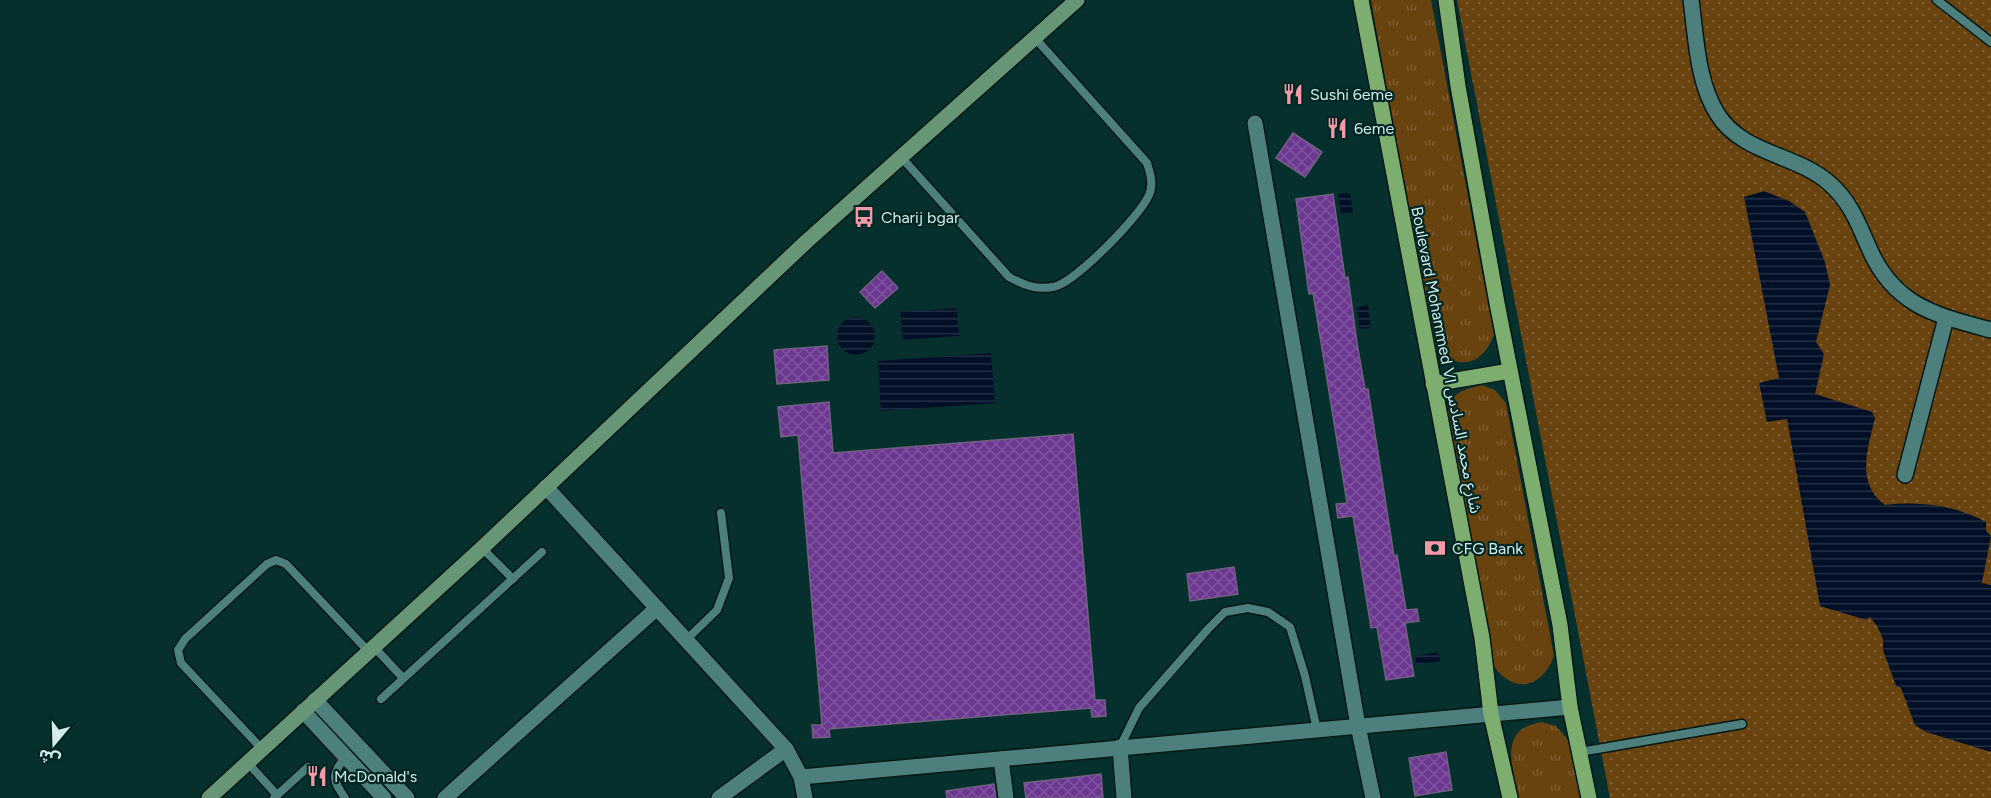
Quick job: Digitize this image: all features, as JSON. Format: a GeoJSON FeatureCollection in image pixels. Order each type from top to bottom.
{"type":"FeatureCollection","features":[{"type":"Feature","properties":{"kind":"main road"},"geometry":{"type":"LineString","coordinates":[[209,798],[482,548],[783,264],[1077,0]]}},
{"type":"Feature","properties":{"kind":"main road","name":"Boulevard Mohammed VI شارع محمد السادس"},"geometry":{"type":"LineString","coordinates":[[1360,0],[1482,638],[1491,714],[1510,798]]}},
{"type":"Feature","properties":{"kind":"main road"},"geometry":{"type":"LineString","coordinates":[[1446,0],[1458,86],[1510,371],[1560,625],[1570,707],[1589,798]]}},
{"type":"Feature","properties":{"kind":"main road"},"geometry":{"type":"LineString","coordinates":[[1433,384],[1510,371]]}},
{"type":"Feature","properties":{"kind":"street"},"geometry":{"type":"LineString","coordinates":[[1691,0],[1702,71],[1709,97],[1718,115],[1736,135],[1757,147],[1807,167],[1828,182],[1857,217],[1874,261],[1888,281],[1906,299],[1924,310],[1991,330]]}},
{"type":"Feature","properties":{"kind":"street"},"geometry":{"type":"LineString","coordinates":[[1255,123],[1358,726],[1373,798]]}},
{"type":"Feature","properties":{"kind":"street"},"geometry":{"type":"LineString","coordinates":[[1905,475],[1946,318]]}},
{"type":"Feature","properties":{"kind":"street"},"geometry":{"type":"LineString","coordinates":[[546,487],[786,749],[801,777],[805,798]]}},
{"type":"Feature","properties":{"kind":"street"},"geometry":{"type":"LineString","coordinates":[[445,798],[657,608]]}},
{"type":"Feature","properties":{"kind":"street"},"geometry":{"type":"LineString","coordinates":[[315,700],[407,798]]}},
{"type":"Feature","properties":{"kind":"street"},"geometry":{"type":"LineString","coordinates":[[801,777],[1570,707]]}},
{"type":"Feature","properties":{"kind":"street"},"geometry":{"type":"LineString","coordinates":[[303,711],[384,798]]}},
{"type":"Feature","properties":{"kind":"street"},"geometry":{"type":"LineString","coordinates":[[1120,747],[1124,798]]}},
{"type":"Feature","properties":{"kind":"street"},"geometry":{"type":"LineString","coordinates":[[719,798],[786,749]]}},
{"type":"Feature","properties":{"kind":"street"},"geometry":{"type":"LineString","coordinates":[[1001,759],[1006,798]]}},
{"type":"Feature","properties":{"kind":"lane"},"geometry":{"type":"LineString","coordinates":[[1937,0],[1991,42]]}},
{"type":"Feature","properties":{"kind":"lane"},"geometry":{"type":"LineString","coordinates":[[902,158],[1009,277],[1024,285],[1037,288],[1056,287],[1099,255],[1149,195],[1152,180],[1147,163],[1035,38]]}},
{"type":"Feature","properties":{"kind":"lane"},"geometry":{"type":"LineString","coordinates":[[686,639],[717,610],[729,578],[722,513]]}},
{"type":"Feature","properties":{"kind":"lane"},"geometry":{"type":"LineString","coordinates":[[482,548],[513,579]]}},
{"type":"Feature","properties":{"kind":"lane"},"geometry":{"type":"LineString","coordinates":[[381,699],[543,552]]}},
{"type":"Feature","properties":{"kind":"lane"},"geometry":{"type":"LineString","coordinates":[[262,749],[181,663],[178,650],[185,639],[267,564],[276,560],[286,564],[403,678]]}},
{"type":"Feature","properties":{"kind":"lane"},"geometry":{"type":"LineString","coordinates":[[1120,747],[1139,708],[1208,629],[1226,612],[1248,608],[1268,612],[1290,627],[1305,676],[1317,730]]}},
{"type":"Feature","properties":{"kind":"lane"},"geometry":{"type":"LineString","coordinates":[[1580,752],[1742,724]]}},
{"type":"Feature","properties":{"kind":"lane"},"geometry":{"type":"LineString","coordinates":[[345,757],[334,773],[334,782],[345,798]]}},
{"type":"Feature","properties":{"kind":"lane"},"geometry":{"type":"LineString","coordinates":[[247,762],[276,796],[308,767]]}},
{"type":"Feature","properties":{"kind":"green space"},"geometry":{"type":"Polygon","coordinates":[[[1371,0],[1431,0],[1494,335],[1483,353],[1468,362],[1452,360],[1434,348],[1371,0]]]}},
{"type":"Feature","properties":{"kind":"green space"},"geometry":{"type":"Polygon","coordinates":[[[1457,0],[1991,0],[1991,798],[1610,798],[1457,0]]]}},
{"type":"Feature","properties":{"kind":"green space"},"geometry":{"type":"Polygon","coordinates":[[[1482,385],[1495,390],[1506,403],[1554,656],[1542,675],[1527,684],[1510,681],[1494,666],[1445,412],[1459,393],[1482,385]]]}},
{"type":"Feature","properties":{"kind":"green space"},"geometry":{"type":"Polygon","coordinates":[[[1542,722],[1556,726],[1569,741],[1580,798],[1519,798],[1512,762],[1513,741],[1519,732],[1528,726],[1542,722]]]}},
{"type":"Feature","properties":{"kind":"water"},"geometry":{"type":"Polygon","coordinates":[[[1764,191],[1789,201],[1805,212],[1825,262],[1830,285],[1816,342],[1824,354],[1815,394],[1872,412],[1875,418],[1866,464],[1870,486],[1876,496],[1885,505],[1924,504],[1949,508],[1986,522],[1986,531],[1991,536],[1982,583],[1991,585],[1991,752],[1926,732],[1915,725],[1901,688],[1896,686],[1883,650],[1883,639],[1870,617],[1866,620],[1820,606],[1787,419],[1767,422],[1759,383],[1779,378],[1744,197],[1764,191]]]}},
{"type":"Feature","properties":{"kind":"water"},"geometry":{"type":"Polygon","coordinates":[[[1350,193],[1353,212],[1341,214],[1338,194],[1350,193]]]}},
{"type":"Feature","properties":{"kind":"water"},"geometry":{"type":"Polygon","coordinates":[[[1368,305],[1371,328],[1359,329],[1357,307],[1368,305]]]}},
{"type":"Feature","properties":{"kind":"water"},"geometry":{"type":"Polygon","coordinates":[[[957,308],[959,336],[903,340],[900,312],[957,308]]]}},
{"type":"Feature","properties":{"kind":"water"},"geometry":{"type":"Polygon","coordinates":[[[856,317],[869,323],[875,336],[869,349],[856,355],[843,349],[837,336],[843,323],[856,317]]]}},
{"type":"Feature","properties":{"kind":"water"},"geometry":{"type":"Polygon","coordinates":[[[991,353],[995,403],[881,411],[878,361],[991,353]]]}},
{"type":"Feature","properties":{"kind":"water"},"geometry":{"type":"Polygon","coordinates":[[[1438,652],[1440,661],[1416,665],[1415,656],[1438,652]]]}},
{"type":"Feature","properties":{"kind":"building"},"geometry":{"type":"Polygon","coordinates":[[[1293,133],[1322,152],[1305,177],[1276,158],[1293,133]]]}},
{"type":"Feature","properties":{"kind":"building"},"geometry":{"type":"Polygon","coordinates":[[[1333,194],[1345,278],[1348,277],[1365,389],[1368,389],[1394,556],[1397,555],[1406,610],[1417,609],[1419,621],[1405,623],[1414,676],[1386,680],[1377,627],[1371,628],[1353,516],[1338,518],[1336,504],[1347,503],[1313,293],[1309,294],[1296,199],[1333,194]]]}},
{"type":"Feature","properties":{"kind":"building"},"geometry":{"type":"Polygon","coordinates":[[[882,271],[898,288],[875,308],[860,292],[882,271]]]}},
{"type":"Feature","properties":{"kind":"building"},"geometry":{"type":"Polygon","coordinates":[[[827,346],[829,380],[777,384],[774,350],[827,346]]]}},
{"type":"Feature","properties":{"kind":"building"},"geometry":{"type":"Polygon","coordinates":[[[829,402],[833,453],[1073,434],[1095,700],[1105,700],[1106,716],[1092,717],[1091,708],[829,729],[830,737],[813,738],[812,725],[822,725],[798,435],[781,437],[778,407],[829,402]]]}},
{"type":"Feature","properties":{"kind":"building"},"geometry":{"type":"Polygon","coordinates":[[[1234,567],[1238,594],[1190,601],[1187,574],[1234,567]]]}},
{"type":"Feature","properties":{"kind":"building"},"geometry":{"type":"Polygon","coordinates":[[[1446,752],[1452,790],[1415,796],[1409,758],[1446,752]]]}},
{"type":"Feature","properties":{"kind":"building"},"geometry":{"type":"Polygon","coordinates":[[[1101,774],[1103,798],[1026,798],[1024,783],[1101,774]]]}},
{"type":"Feature","properties":{"kind":"building"},"geometry":{"type":"Polygon","coordinates":[[[994,784],[996,798],[947,798],[946,791],[994,784]]]}},
{"type":"Feature","properties":{"kind":"place","name":"Sushi 6eme"},"geometry":{"type":"Point","coordinates":[1293,94]}},
{"type":"Feature","properties":{"kind":"place","name":"6eme"},"geometry":{"type":"Point","coordinates":[1337,128]}},
{"type":"Feature","properties":{"kind":"place","name":"Charij bgar"},"geometry":{"type":"Point","coordinates":[864,217]}},
{"type":"Feature","properties":{"kind":"place","name":"CFG Bank"},"geometry":{"type":"Point","coordinates":[1435,548]}},
{"type":"Feature","properties":{"kind":"place","name":"McDonald's"},"geometry":{"type":"Point","coordinates":[317,776]}}]}
